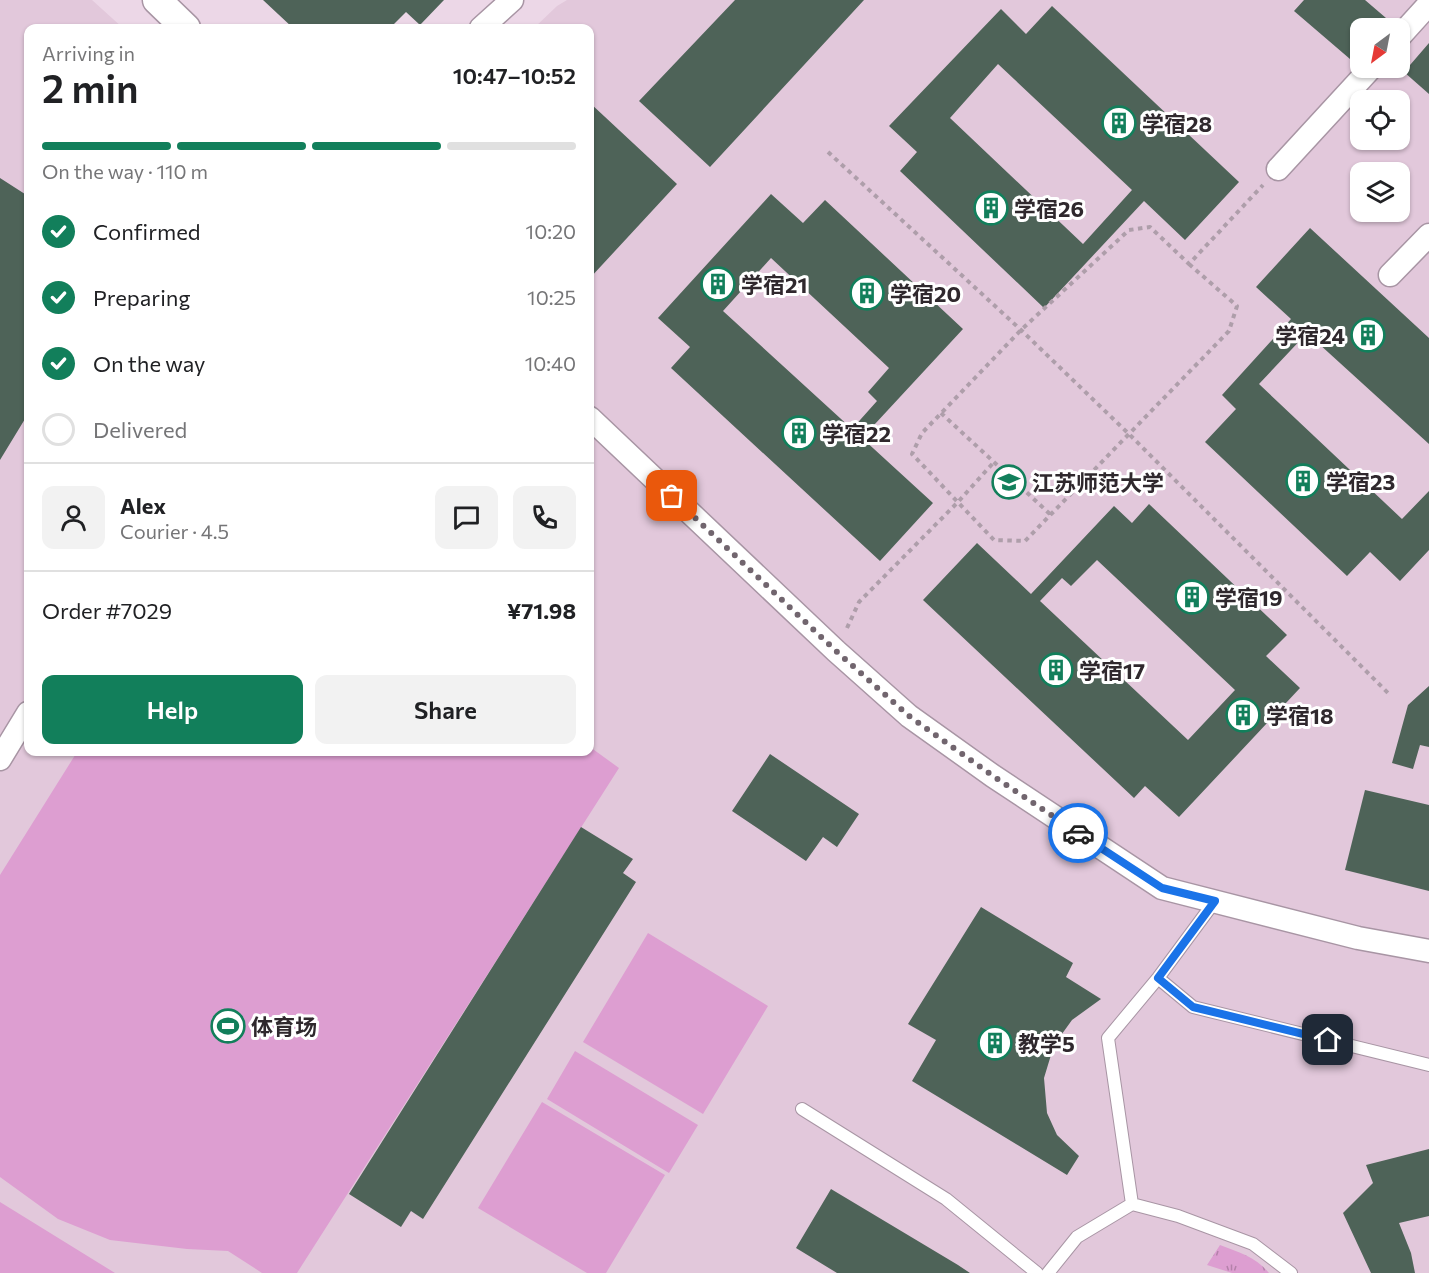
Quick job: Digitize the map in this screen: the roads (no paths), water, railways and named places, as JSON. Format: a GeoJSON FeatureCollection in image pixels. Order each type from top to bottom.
{"type":"FeatureCollection","features":[{"type":"Feature","properties":{"kind":"street"},"geometry":{"type":"LineString","coordinates":[[157,0],[182,24]]}},
{"type":"Feature","properties":{"kind":"street"},"geometry":{"type":"LineString","coordinates":[[485,24],[512,0]]}},
{"type":"Feature","properties":{"kind":"street"},"geometry":{"type":"LineString","coordinates":[[1410,25],[1429,4]]}},
{"type":"Feature","properties":{"kind":"street"},"geometry":{"type":"LineString","coordinates":[[1278,169],[1362,78]]}},
{"type":"Feature","properties":{"kind":"street"},"geometry":{"type":"LineString","coordinates":[[1390,275],[1429,235]]}},
{"type":"Feature","properties":{"kind":"street"},"geometry":{"type":"LineString","coordinates":[[594,422],[836,651],[909,716],[1003,783],[1162,888],[1358,938],[1429,951]]}},
{"type":"Feature","properties":{"kind":"street"},"geometry":{"type":"LineString","coordinates":[[0,759],[24,720]]}},
{"type":"Feature","properties":{"kind":"lane"},"geometry":{"type":"LineString","coordinates":[[1132,1204],[1108,1038],[1158,978],[1215,901]]}},
{"type":"Feature","properties":{"kind":"lane"},"geometry":{"type":"LineString","coordinates":[[1158,978],[1193,1007],[1429,1065]]}},
{"type":"Feature","properties":{"kind":"lane"},"geometry":{"type":"LineString","coordinates":[[802,1109],[946,1199],[1037,1273]]}},
{"type":"Feature","properties":{"kind":"lane"},"geometry":{"type":"LineString","coordinates":[[1048,1273],[1077,1237],[1132,1204],[1178,1216],[1252,1244],[1291,1273]]}},
{"type":"Feature","properties":{"kind":"place","name":"学宿28"},"geometry":{"type":"Point","coordinates":[1119,123]}},
{"type":"Feature","properties":{"kind":"place","name":"学宿26"},"geometry":{"type":"Point","coordinates":[991,208]}},
{"type":"Feature","properties":{"kind":"place","name":"学宿21"},"geometry":{"type":"Point","coordinates":[718,284]}},
{"type":"Feature","properties":{"kind":"place","name":"学宿20"},"geometry":{"type":"Point","coordinates":[867,293]}},
{"type":"Feature","properties":{"kind":"place","name":"学宿24"},"geometry":{"type":"Point","coordinates":[1368,335]}},
{"type":"Feature","properties":{"kind":"place","name":"学宿22"},"geometry":{"type":"Point","coordinates":[799,433]}},
{"type":"Feature","properties":{"kind":"place","name":"学宿23"},"geometry":{"type":"Point","coordinates":[1303,481]}},
{"type":"Feature","properties":{"kind":"place","name":"江苏师范大学"},"geometry":{"type":"Point","coordinates":[1009,482]}},
{"type":"Feature","properties":{"kind":"place","name":"学宿19"},"geometry":{"type":"Point","coordinates":[1192,597]}},
{"type":"Feature","properties":{"kind":"place","name":"学宿17"},"geometry":{"type":"Point","coordinates":[1056,670]}},
{"type":"Feature","properties":{"kind":"place","name":"学宿18"},"geometry":{"type":"Point","coordinates":[1243,715]}},
{"type":"Feature","properties":{"kind":"place","name":"体育场"},"geometry":{"type":"Point","coordinates":[228,1026]}},
{"type":"Feature","properties":{"kind":"place","name":"教学5"},"geometry":{"type":"Point","coordinates":[995,1043]}}]}
